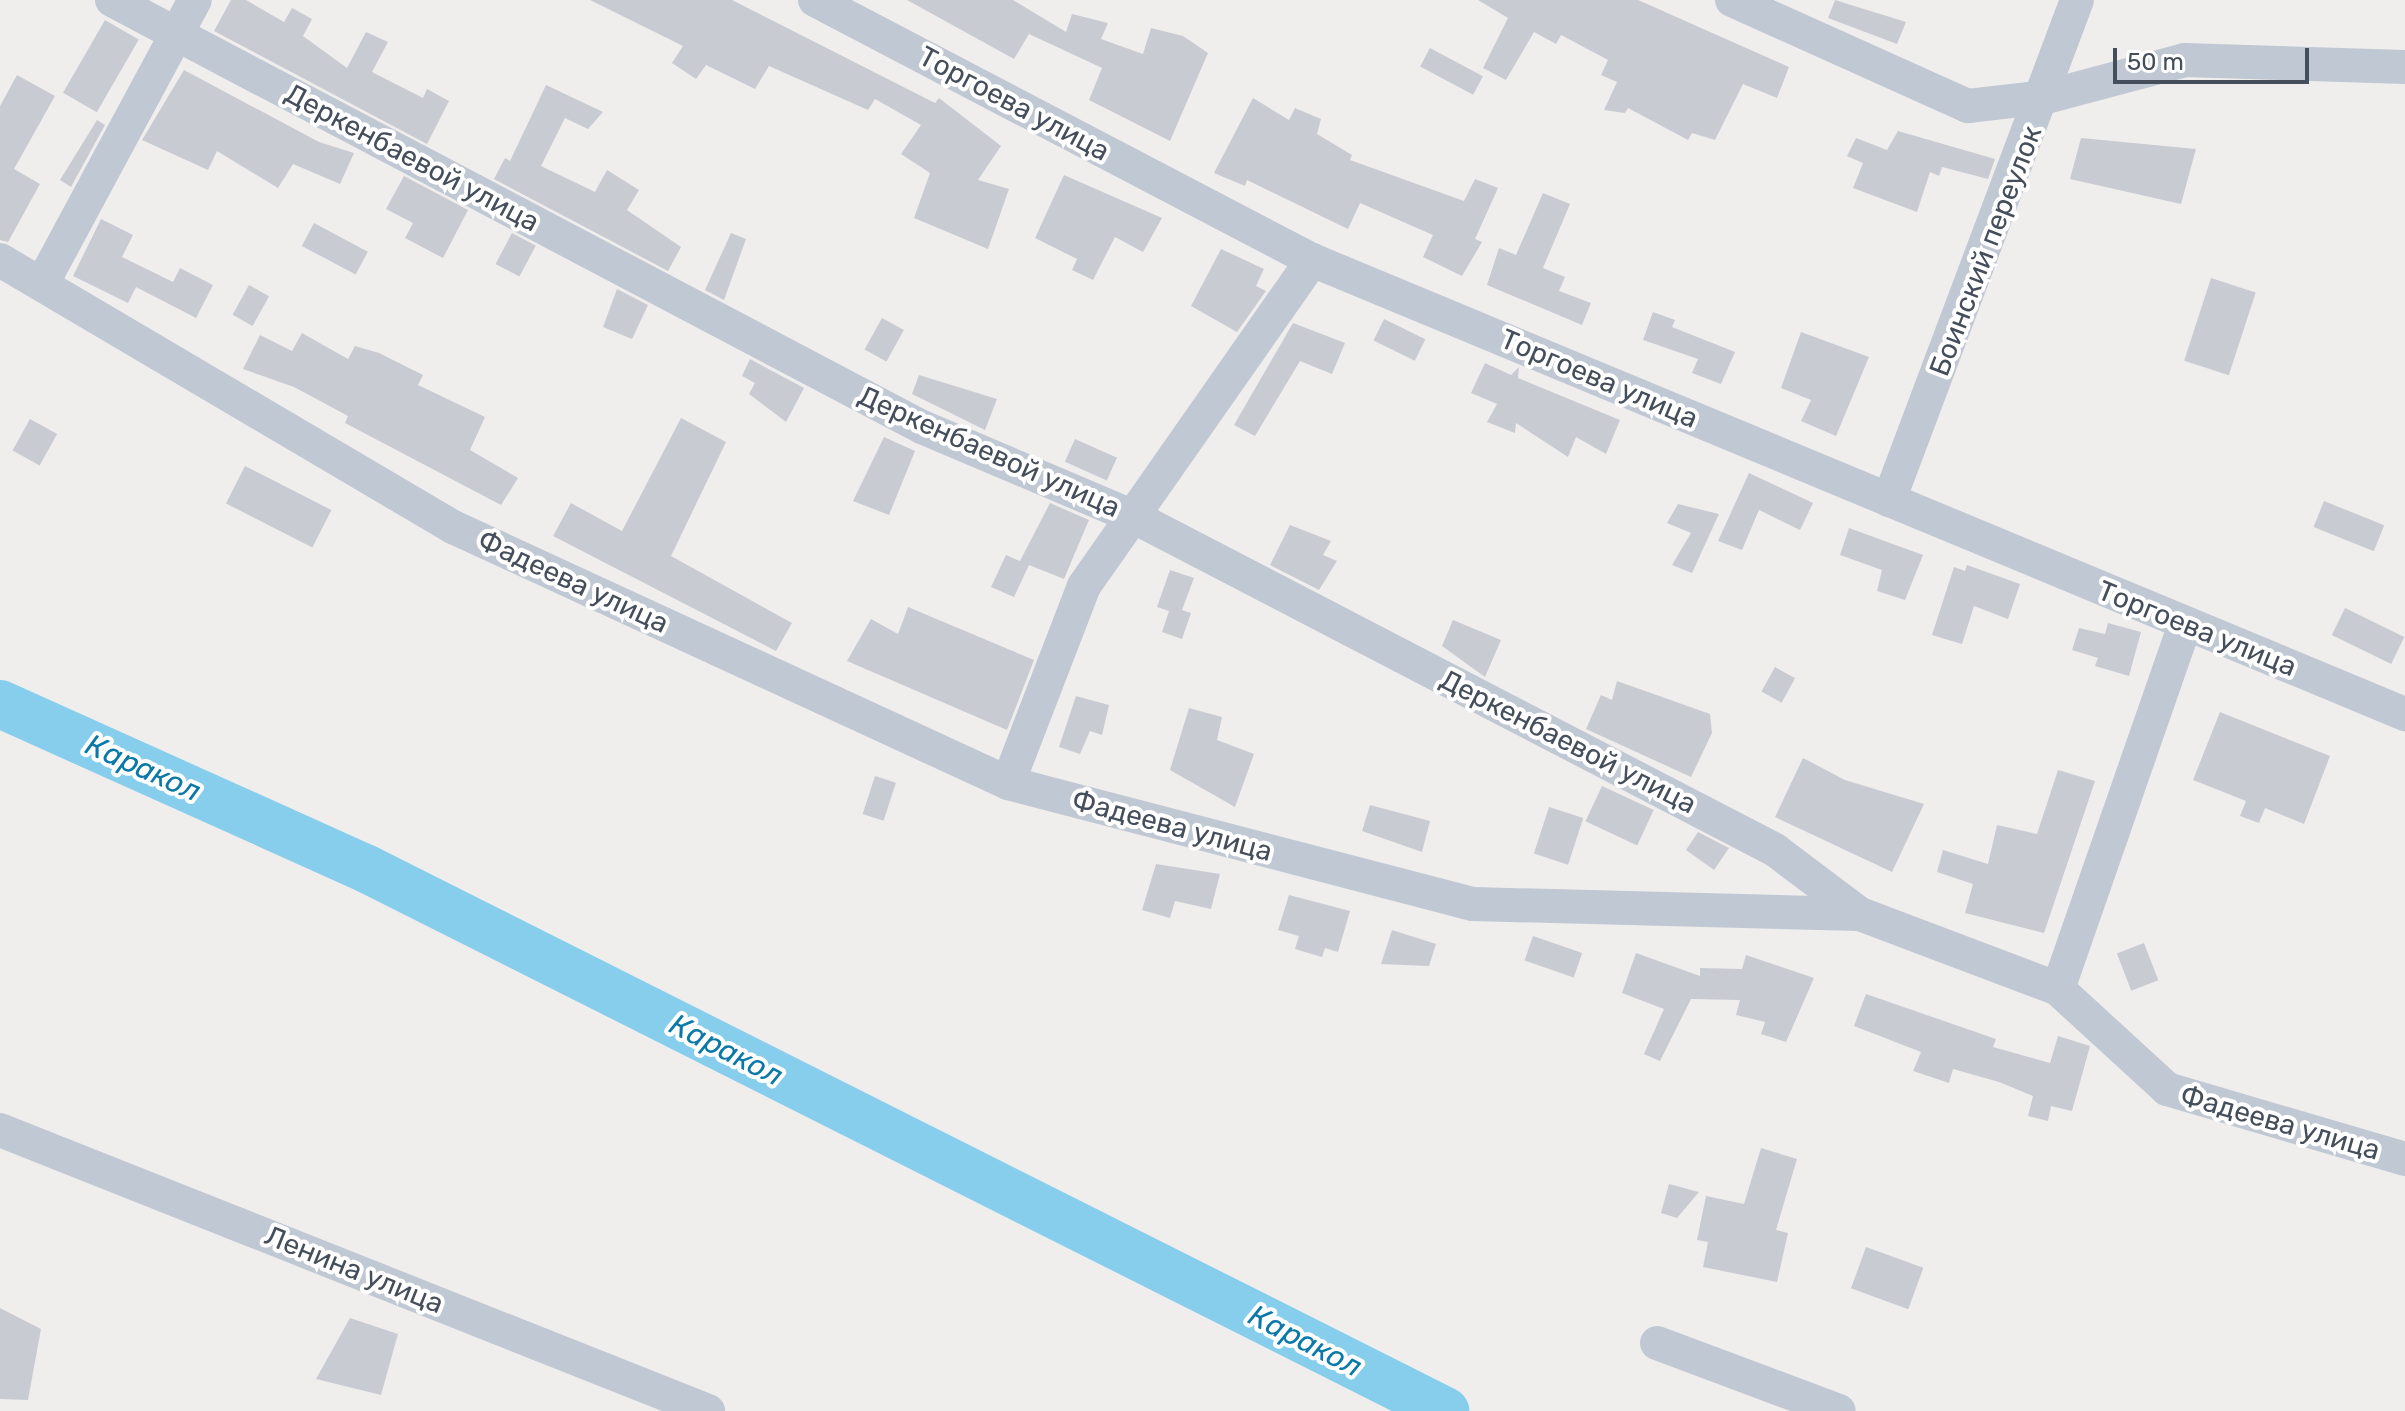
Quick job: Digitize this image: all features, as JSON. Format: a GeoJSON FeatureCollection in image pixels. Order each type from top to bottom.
{"type":"FeatureCollection","features":[{"type":"Feature","properties":{"kind":"street","name":"Деркенбаевой улица"},"geometry":{"type":"LineString","coordinates":[[112,0],[922,427],[1136,518],[1775,850],[1860,914]]}},
{"type":"Feature","properties":{"kind":"street"},"geometry":{"type":"LineString","coordinates":[[43,282],[195,0]]}},
{"type":"Feature","properties":{"kind":"street","name":"Торгоева улица"},"geometry":{"type":"LineString","coordinates":[[815,0],[1312,260],[2405,714]]}},
{"type":"Feature","properties":{"kind":"street"},"geometry":{"type":"LineString","coordinates":[[1732,0],[1968,106],[2046,97],[2185,60],[2405,67]]}},
{"type":"Feature","properties":{"kind":"street","name":"Боинский переулок"},"geometry":{"type":"LineString","coordinates":[[1889,500],[2046,97],[2077,0]]}},
{"type":"Feature","properties":{"kind":"street","name":"Фадеева улица"},"geometry":{"type":"LineString","coordinates":[[0,260],[43,282],[453,527],[1008,783],[1473,904],[1860,914],[2058,989],[2167,1089],[2405,1159]]}},
{"type":"Feature","properties":{"kind":"street"},"geometry":{"type":"LineString","coordinates":[[1008,783],[1084,586],[1136,518],[1312,260]]}},
{"type":"Feature","properties":{"kind":"street"},"geometry":{"type":"LineString","coordinates":[[2058,989],[2185,625]]}},
{"type":"Feature","properties":{"kind":"street","name":"Ленина улица"},"geometry":{"type":"LineString","coordinates":[[0,1130],[708,1411]]}},
{"type":"Feature","properties":{"kind":"street"},"geometry":{"type":"LineString","coordinates":[[1657,1343],[1839,1411]]}},
{"type":"Feature","properties":{"kind":"building"},"geometry":{"type":"Polygon","coordinates":[[[231,0],[246,0],[284,22],[292,8],[312,19],[303,36],[347,68],[366,32],[388,42],[372,72],[423,98],[427,89],[449,101],[427,144],[214,31],[231,0]]]}},
{"type":"Feature","properties":{"kind":"building"},"geometry":{"type":"Polygon","coordinates":[[[590,0],[732,0],[935,103],[939,98],[1001,146],[978,180],[1009,189],[988,249],[914,218],[930,173],[901,154],[921,125],[875,99],[868,110],[769,66],[755,89],[706,65],[696,79],[672,63],[683,46],[590,0]]]}},
{"type":"Feature","properties":{"kind":"building"},"geometry":{"type":"Polygon","coordinates":[[[907,0],[1013,0],[1066,32],[1072,14],[1108,23],[1101,39],[1143,54],[1151,28],[1183,36],[1208,53],[1170,141],[1089,100],[1102,68],[1029,34],[1014,59],[907,0]]]}},
{"type":"Feature","properties":{"kind":"building"},"geometry":{"type":"Polygon","coordinates":[[[1478,0],[1638,0],[1789,67],[1777,98],[1743,84],[1715,140],[1692,133],[1688,140],[1628,108],[1625,113],[1604,110],[1617,82],[1601,75],[1608,60],[1561,35],[1556,44],[1534,32],[1506,80],[1483,68],[1508,18],[1478,0]]]}},
{"type":"Feature","properties":{"kind":"building"},"geometry":{"type":"Polygon","coordinates":[[[1835,0],[1906,22],[1897,44],[1828,18],[1835,0]]]}},
{"type":"Feature","properties":{"kind":"building"},"geometry":{"type":"Polygon","coordinates":[[[105,20],[139,40],[97,112],[63,93],[105,20]]]}},
{"type":"Feature","properties":{"kind":"building"},"geometry":{"type":"Polygon","coordinates":[[[1430,48],[1483,76],[1473,95],[1420,67],[1430,48]]]}},
{"type":"Feature","properties":{"kind":"building"},"geometry":{"type":"Polygon","coordinates":[[[184,70],[319,142],[354,153],[340,184],[293,164],[278,188],[217,151],[208,170],[142,140],[184,70]]]}},
{"type":"Feature","properties":{"kind":"building"},"geometry":{"type":"Polygon","coordinates":[[[17,75],[55,96],[14,169],[40,184],[8,242],[0,240],[0,106],[17,75]]]}},
{"type":"Feature","properties":{"kind":"building"},"geometry":{"type":"Polygon","coordinates":[[[546,85],[603,112],[588,129],[565,118],[541,166],[595,192],[607,170],[639,190],[627,210],[681,247],[668,271],[494,179],[505,158],[510,161],[546,85]]]}},
{"type":"Feature","properties":{"kind":"building"},"geometry":{"type":"Polygon","coordinates":[[[1253,98],[1289,120],[1295,108],[1321,119],[1317,134],[1352,155],[1350,160],[1464,201],[1475,179],[1498,188],[1475,239],[1482,242],[1462,276],[1423,257],[1433,235],[1360,203],[1348,229],[1247,180],[1245,186],[1214,173],[1253,98]]]}},
{"type":"Feature","properties":{"kind":"building"},"geometry":{"type":"Polygon","coordinates":[[[97,120],[105,125],[71,187],[60,180],[97,120]]]}},
{"type":"Feature","properties":{"kind":"building"},"geometry":{"type":"Polygon","coordinates":[[[1898,131],[1995,159],[1988,179],[1942,167],[1939,176],[1930,172],[1917,212],[1853,188],[1863,163],[1847,156],[1856,138],[1887,150],[1898,131]]]}},
{"type":"Feature","properties":{"kind":"building"},"geometry":{"type":"Polygon","coordinates":[[[2081,138],[2196,149],[2181,204],[2070,179],[2081,138]]]}},
{"type":"Feature","properties":{"kind":"building"},"geometry":{"type":"Polygon","coordinates":[[[1064,175],[1162,218],[1143,252],[1115,237],[1093,280],[1072,270],[1077,259],[1035,238],[1064,175]]]}},
{"type":"Feature","properties":{"kind":"building"},"geometry":{"type":"Polygon","coordinates":[[[404,176],[468,210],[443,258],[405,238],[413,223],[386,209],[404,176]]]}},
{"type":"Feature","properties":{"kind":"building"},"geometry":{"type":"Polygon","coordinates":[[[1543,193],[1570,204],[1543,268],[1565,277],[1559,291],[1591,303],[1582,325],[1487,285],[1499,248],[1516,255],[1543,193]]]}},
{"type":"Feature","properties":{"kind":"building"},"geometry":{"type":"Polygon","coordinates":[[[101,219],[133,235],[122,257],[173,282],[180,268],[213,285],[196,318],[136,287],[128,303],[73,276],[101,219]]]}},
{"type":"Feature","properties":{"kind":"building"},"geometry":{"type":"Polygon","coordinates":[[[314,223],[368,252],[356,275],[302,246],[314,223]]]}},
{"type":"Feature","properties":{"kind":"building"},"geometry":{"type":"Polygon","coordinates":[[[512,233],[536,246],[519,277],[496,264],[512,233]]]}},
{"type":"Feature","properties":{"kind":"building"},"geometry":{"type":"Polygon","coordinates":[[[731,233],[746,239],[724,300],[705,290],[731,233]]]}},
{"type":"Feature","properties":{"kind":"building"},"geometry":{"type":"Polygon","coordinates":[[[1221,249],[1264,269],[1256,286],[1266,291],[1237,332],[1191,306],[1221,249]]]}},
{"type":"Feature","properties":{"kind":"building"},"geometry":{"type":"Polygon","coordinates":[[[2211,278],[2256,293],[2229,375],[2184,361],[2211,278]]]}},
{"type":"Feature","properties":{"kind":"building"},"geometry":{"type":"Polygon","coordinates":[[[249,285],[269,296],[253,326],[233,315],[249,285]]]}},
{"type":"Feature","properties":{"kind":"building"},"geometry":{"type":"Polygon","coordinates":[[[617,289],[648,305],[632,339],[603,327],[617,289]]]}},
{"type":"Feature","properties":{"kind":"building"},"geometry":{"type":"Polygon","coordinates":[[[1653,312],[1675,320],[1672,327],[1735,352],[1721,384],[1692,373],[1698,359],[1643,340],[1653,312]]]}},
{"type":"Feature","properties":{"kind":"building"},"geometry":{"type":"Polygon","coordinates":[[[882,318],[904,330],[886,362],[865,349],[882,318]]]}},
{"type":"Feature","properties":{"kind":"building"},"geometry":{"type":"Polygon","coordinates":[[[1384,319],[1425,339],[1415,361],[1373,341],[1384,319]]]}},
{"type":"Feature","properties":{"kind":"building"},"geometry":{"type":"Polygon","coordinates":[[[1293,323],[1345,343],[1332,374],[1300,361],[1255,436],[1234,425],[1293,323]]]}},
{"type":"Feature","properties":{"kind":"building"},"geometry":{"type":"Polygon","coordinates":[[[1801,332],[1869,357],[1836,436],[1801,421],[1811,400],[1781,388],[1801,332]]]}},
{"type":"Feature","properties":{"kind":"building"},"geometry":{"type":"Polygon","coordinates":[[[302,333],[348,359],[355,346],[379,353],[423,375],[418,385],[485,417],[470,450],[518,478],[501,505],[345,423],[348,416],[294,387],[243,369],[260,335],[292,351],[302,333]]]}},
{"type":"Feature","properties":{"kind":"building"},"geometry":{"type":"Polygon","coordinates":[[[750,359],[804,388],[786,422],[749,394],[755,383],[742,376],[750,359]]]}},
{"type":"Feature","properties":{"kind":"building"},"geometry":{"type":"Polygon","coordinates":[[[1485,363],[1511,375],[1519,367],[1518,378],[1620,420],[1606,454],[1576,437],[1568,457],[1516,423],[1515,433],[1487,422],[1497,404],[1471,393],[1485,363]]]}},
{"type":"Feature","properties":{"kind":"building"},"geometry":{"type":"Polygon","coordinates":[[[919,375],[997,399],[985,430],[912,394],[919,375]]]}},
{"type":"Feature","properties":{"kind":"building"},"geometry":{"type":"Polygon","coordinates":[[[681,418],[726,442],[671,556],[792,623],[776,651],[553,536],[571,503],[622,531],[681,418]]]}},
{"type":"Feature","properties":{"kind":"building"},"geometry":{"type":"Polygon","coordinates":[[[30,419],[57,434],[40,466],[13,450],[30,419]]]}},
{"type":"Feature","properties":{"kind":"building"},"geometry":{"type":"Polygon","coordinates":[[[884,437],[915,451],[889,515],[853,501],[884,437]]]}},
{"type":"Feature","properties":{"kind":"building"},"geometry":{"type":"Polygon","coordinates":[[[1075,439],[1117,458],[1107,481],[1065,462],[1075,439]]]}},
{"type":"Feature","properties":{"kind":"building"},"geometry":{"type":"Polygon","coordinates":[[[245,466],[331,510],[312,547],[226,503],[245,466]]]}},
{"type":"Feature","properties":{"kind":"building"},"geometry":{"type":"Polygon","coordinates":[[[1749,473],[1813,503],[1800,530],[1759,510],[1742,550],[1718,541],[1749,473]]]}},
{"type":"Feature","properties":{"kind":"building"},"geometry":{"type":"Polygon","coordinates":[[[2324,501],[2384,525],[2374,551],[2314,527],[2324,501]]]}},
{"type":"Feature","properties":{"kind":"building"},"geometry":{"type":"Polygon","coordinates":[[[1050,503],[1089,520],[1064,579],[1029,565],[1014,597],[991,587],[1006,555],[1020,561],[1050,503]]]}},
{"type":"Feature","properties":{"kind":"building"},"geometry":{"type":"Polygon","coordinates":[[[1678,504],[1719,514],[1692,573],[1672,565],[1691,533],[1667,523],[1678,504]]]}},
{"type":"Feature","properties":{"kind":"building"},"geometry":{"type":"Polygon","coordinates":[[[1290,525],[1331,541],[1323,555],[1337,561],[1319,590],[1270,565],[1290,525]]]}},
{"type":"Feature","properties":{"kind":"building"},"geometry":{"type":"Polygon","coordinates":[[[1849,528],[1923,555],[1905,600],[1877,591],[1882,570],[1840,555],[1849,528]]]}},
{"type":"Feature","properties":{"kind":"building"},"geometry":{"type":"Polygon","coordinates":[[[1967,565],[2020,584],[2008,619],[1974,606],[1962,644],[1932,635],[1954,567],[1965,571],[1967,565]]]}},
{"type":"Feature","properties":{"kind":"building"},"geometry":{"type":"Polygon","coordinates":[[[1170,570],[1194,578],[1182,610],[1191,613],[1182,639],[1162,632],[1169,611],[1157,607],[1170,570]]]}},
{"type":"Feature","properties":{"kind":"building"},"geometry":{"type":"Polygon","coordinates":[[[908,607],[1034,660],[1007,730],[847,661],[871,619],[898,634],[908,607]]]}},
{"type":"Feature","properties":{"kind":"building"},"geometry":{"type":"Polygon","coordinates":[[[2345,608],[2404,637],[2391,664],[2332,635],[2345,608]]]}},
{"type":"Feature","properties":{"kind":"building"},"geometry":{"type":"Polygon","coordinates":[[[1453,620],[1501,640],[1485,677],[1442,646],[1453,620]]]}},
{"type":"Feature","properties":{"kind":"building"},"geometry":{"type":"Polygon","coordinates":[[[2108,623],[2141,632],[2129,676],[2095,666],[2098,658],[2072,650],[2079,628],[2105,634],[2108,623]]]}},
{"type":"Feature","properties":{"kind":"building"},"geometry":{"type":"Polygon","coordinates":[[[1775,667],[1795,678],[1782,703],[1761,691],[1775,667]]]}},
{"type":"Feature","properties":{"kind":"building"},"geometry":{"type":"Polygon","coordinates":[[[1617,681],[1710,714],[1712,733],[1691,777],[1586,729],[1601,695],[1612,700],[1617,681]]]}},
{"type":"Feature","properties":{"kind":"building"},"geometry":{"type":"Polygon","coordinates":[[[1076,696],[1109,705],[1102,735],[1090,731],[1080,754],[1059,747],[1076,696]]]}},
{"type":"Feature","properties":{"kind":"building"},"geometry":{"type":"Polygon","coordinates":[[[1189,708],[1222,717],[1217,740],[1254,754],[1235,807],[1170,770],[1189,708]]]}},
{"type":"Feature","properties":{"kind":"building"},"geometry":{"type":"Polygon","coordinates":[[[2220,712],[2330,756],[2304,824],[2265,808],[2259,823],[2240,816],[2246,801],[2193,780],[2220,712]]]}},
{"type":"Feature","properties":{"kind":"building"},"geometry":{"type":"Polygon","coordinates":[[[1803,758],[1845,780],[1924,804],[1892,872],[1775,817],[1803,758]]]}},
{"type":"Feature","properties":{"kind":"building"},"geometry":{"type":"Polygon","coordinates":[[[2058,770],[2095,781],[2044,933],[1965,913],[1973,884],[1937,872],[1943,850],[1988,864],[1997,825],[2037,834],[2058,770]]]}},
{"type":"Feature","properties":{"kind":"building"},"geometry":{"type":"Polygon","coordinates":[[[875,776],[896,783],[884,821],[863,814],[875,776]]]}},
{"type":"Feature","properties":{"kind":"building"},"geometry":{"type":"Polygon","coordinates":[[[1602,786],[1654,810],[1637,845],[1586,821],[1602,786]]]}},
{"type":"Feature","properties":{"kind":"building"},"geometry":{"type":"Polygon","coordinates":[[[1370,805],[1430,821],[1422,852],[1362,831],[1370,805]]]}},
{"type":"Feature","properties":{"kind":"building"},"geometry":{"type":"Polygon","coordinates":[[[1549,807],[1583,818],[1568,865],[1534,854],[1549,807]]]}},
{"type":"Feature","properties":{"kind":"building"},"geometry":{"type":"Polygon","coordinates":[[[1698,832],[1729,848],[1714,870],[1686,850],[1698,832]]]}},
{"type":"Feature","properties":{"kind":"building"},"geometry":{"type":"Polygon","coordinates":[[[1156,864],[1220,874],[1211,909],[1175,901],[1170,918],[1142,910],[1156,864]]]}},
{"type":"Feature","properties":{"kind":"building"},"geometry":{"type":"Polygon","coordinates":[[[1289,895],[1350,911],[1338,952],[1325,948],[1322,957],[1295,949],[1299,936],[1278,930],[1289,895]]]}},
{"type":"Feature","properties":{"kind":"building"},"geometry":{"type":"Polygon","coordinates":[[[1392,930],[1436,944],[1429,966],[1381,964],[1392,930]]]}},
{"type":"Feature","properties":{"kind":"building"},"geometry":{"type":"Polygon","coordinates":[[[1533,936],[1582,953],[1574,978],[1525,961],[1533,936]]]}},
{"type":"Feature","properties":{"kind":"building"},"geometry":{"type":"Polygon","coordinates":[[[2144,943],[2158,980],[2131,991],[2117,953],[2144,943]]]}},
{"type":"Feature","properties":{"kind":"building"},"geometry":{"type":"Polygon","coordinates":[[[1636,953],[1700,976],[1700,968],[1742,969],[1746,955],[1814,978],[1786,1042],[1761,1034],[1765,1022],[1736,1015],[1740,1000],[1691,999],[1660,1061],[1644,1054],[1664,1009],[1622,993],[1636,953]]]}},
{"type":"Feature","properties":{"kind":"building"},"geometry":{"type":"Polygon","coordinates":[[[1866,994],[1996,1039],[1993,1047],[2050,1063],[2058,1036],[2090,1046],[2072,1111],[2051,1106],[2048,1121],[2028,1116],[2033,1096],[1999,1082],[1953,1069],[1949,1083],[1913,1071],[1921,1052],[1854,1026],[1866,994]]]}},
{"type":"Feature","properties":{"kind":"building"},"geometry":{"type":"Polygon","coordinates":[[[1761,1148],[1797,1159],[1776,1230],[1788,1233],[1777,1282],[1703,1267],[1708,1242],[1697,1240],[1706,1196],[1744,1204],[1761,1148]]]}},
{"type":"Feature","properties":{"kind":"building"},"geometry":{"type":"Polygon","coordinates":[[[1669,1184],[1699,1192],[1677,1218],[1661,1213],[1669,1184]]]}},
{"type":"Feature","properties":{"kind":"building"},"geometry":{"type":"Polygon","coordinates":[[[1866,1247],[1923,1268],[1908,1309],[1851,1288],[1866,1247]]]}},
{"type":"Feature","properties":{"kind":"building"},"geometry":{"type":"Polygon","coordinates":[[[0,1308],[41,1329],[28,1400],[0,1399],[0,1308]]]}},
{"type":"Feature","properties":{"kind":"building"},"geometry":{"type":"Polygon","coordinates":[[[350,1318],[398,1334],[381,1395],[316,1379],[350,1318]]]}},
{"type":"Feature","properties":{"kind":"waterway","name":"Каракол"},"geometry":{"type":"LineString","coordinates":[[0,704],[367,869],[1445,1411]]}}]}
